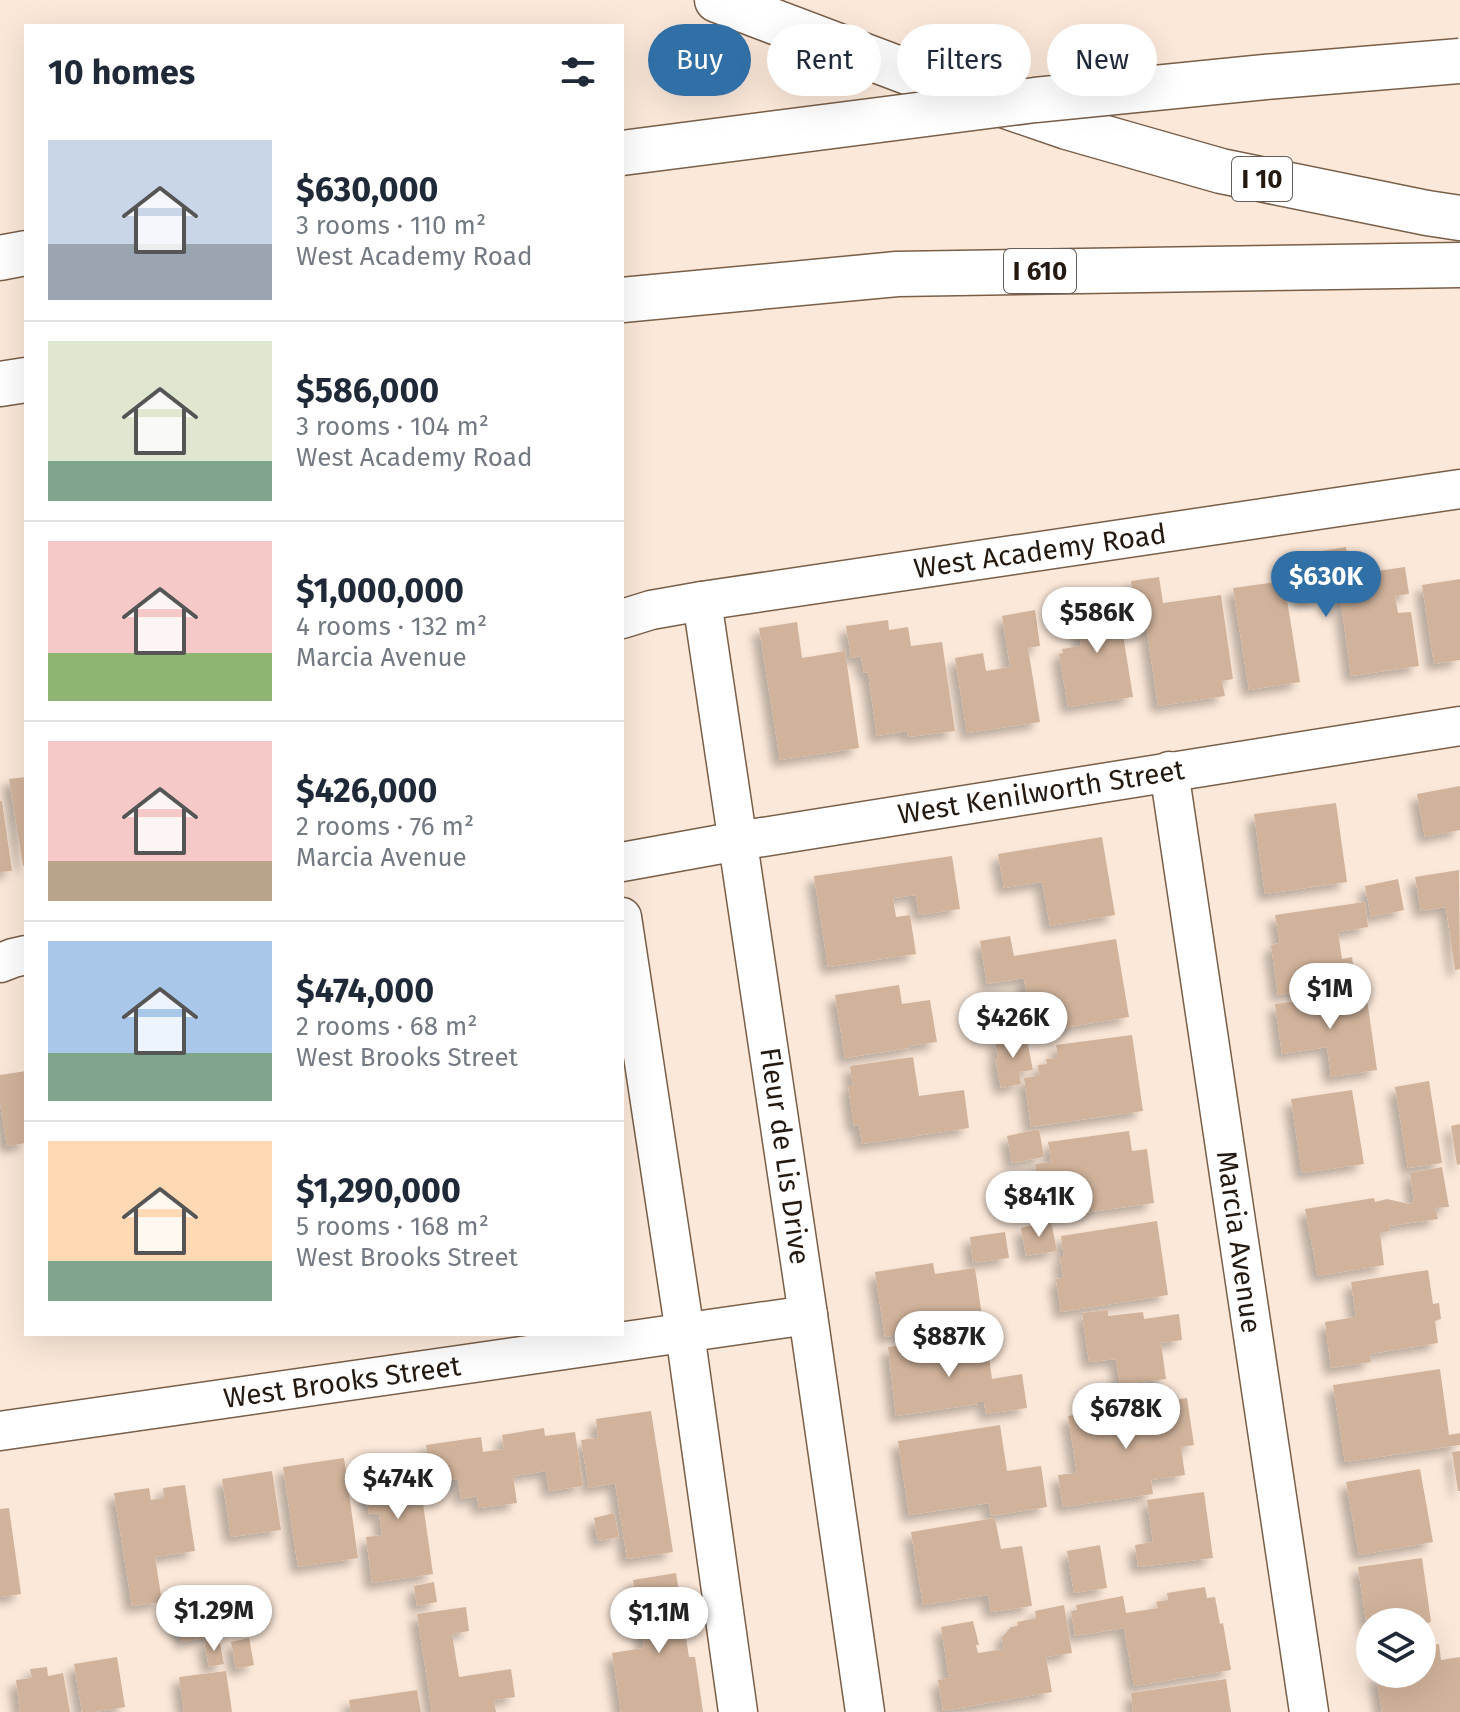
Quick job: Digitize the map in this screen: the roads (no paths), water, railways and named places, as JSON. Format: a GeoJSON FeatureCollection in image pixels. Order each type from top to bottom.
{"type":"FeatureCollection","features":[{"type":"Feature","properties":{"kind":"highway","name":"I 10"},"geometry":{"type":"LineString","coordinates":[[717,0],[910,73],[1067,127],[1221,171],[1460,218]]}},
{"type":"Feature","properties":{"kind":"highway"},"geometry":{"type":"LineString","coordinates":[[624,153],[1035,100],[1460,61]]}},
{"type":"Feature","properties":{"kind":"highway"},"geometry":{"type":"LineString","coordinates":[[0,228],[24,225]]}},
{"type":"Feature","properties":{"kind":"highway"},"geometry":{"type":"LineString","coordinates":[[0,258],[24,253]]}},
{"type":"Feature","properties":{"kind":"highway","name":"I 610"},"geometry":{"type":"LineString","coordinates":[[624,300],[897,274],[1460,265]]}},
{"type":"Feature","properties":{"kind":"highway"},"geometry":{"type":"LineString","coordinates":[[0,384],[24,380]]}},
{"type":"Feature","properties":{"kind":"street","name":"West Academy Road"},"geometry":{"type":"LineString","coordinates":[[624,618],[702,601],[1460,489]]}},
{"type":"Feature","properties":{"kind":"street","name":"Fleur de Lis Drive"},"geometry":{"type":"LineString","coordinates":[[702,601],[865,1712]]}},
{"type":"Feature","properties":{"kind":"street","name":"West Kenilworth Street"},"geometry":{"type":"LineString","coordinates":[[624,862],[1460,726]]}},
{"type":"Feature","properties":{"kind":"street","name":"Marcia Avenue"},"geometry":{"type":"LineString","coordinates":[[1169,771],[1309,1712]]}},
{"type":"Feature","properties":{"kind":"street"},"geometry":{"type":"LineString","coordinates":[[624,930],[738,1712]]}},
{"type":"Feature","properties":{"kind":"street"},"geometry":{"type":"LineString","coordinates":[[0,963],[24,955]]}},
{"type":"Feature","properties":{"kind":"street","name":"West Brooks Street"},"geometry":{"type":"LineString","coordinates":[[0,1431],[808,1315]]}}]}
